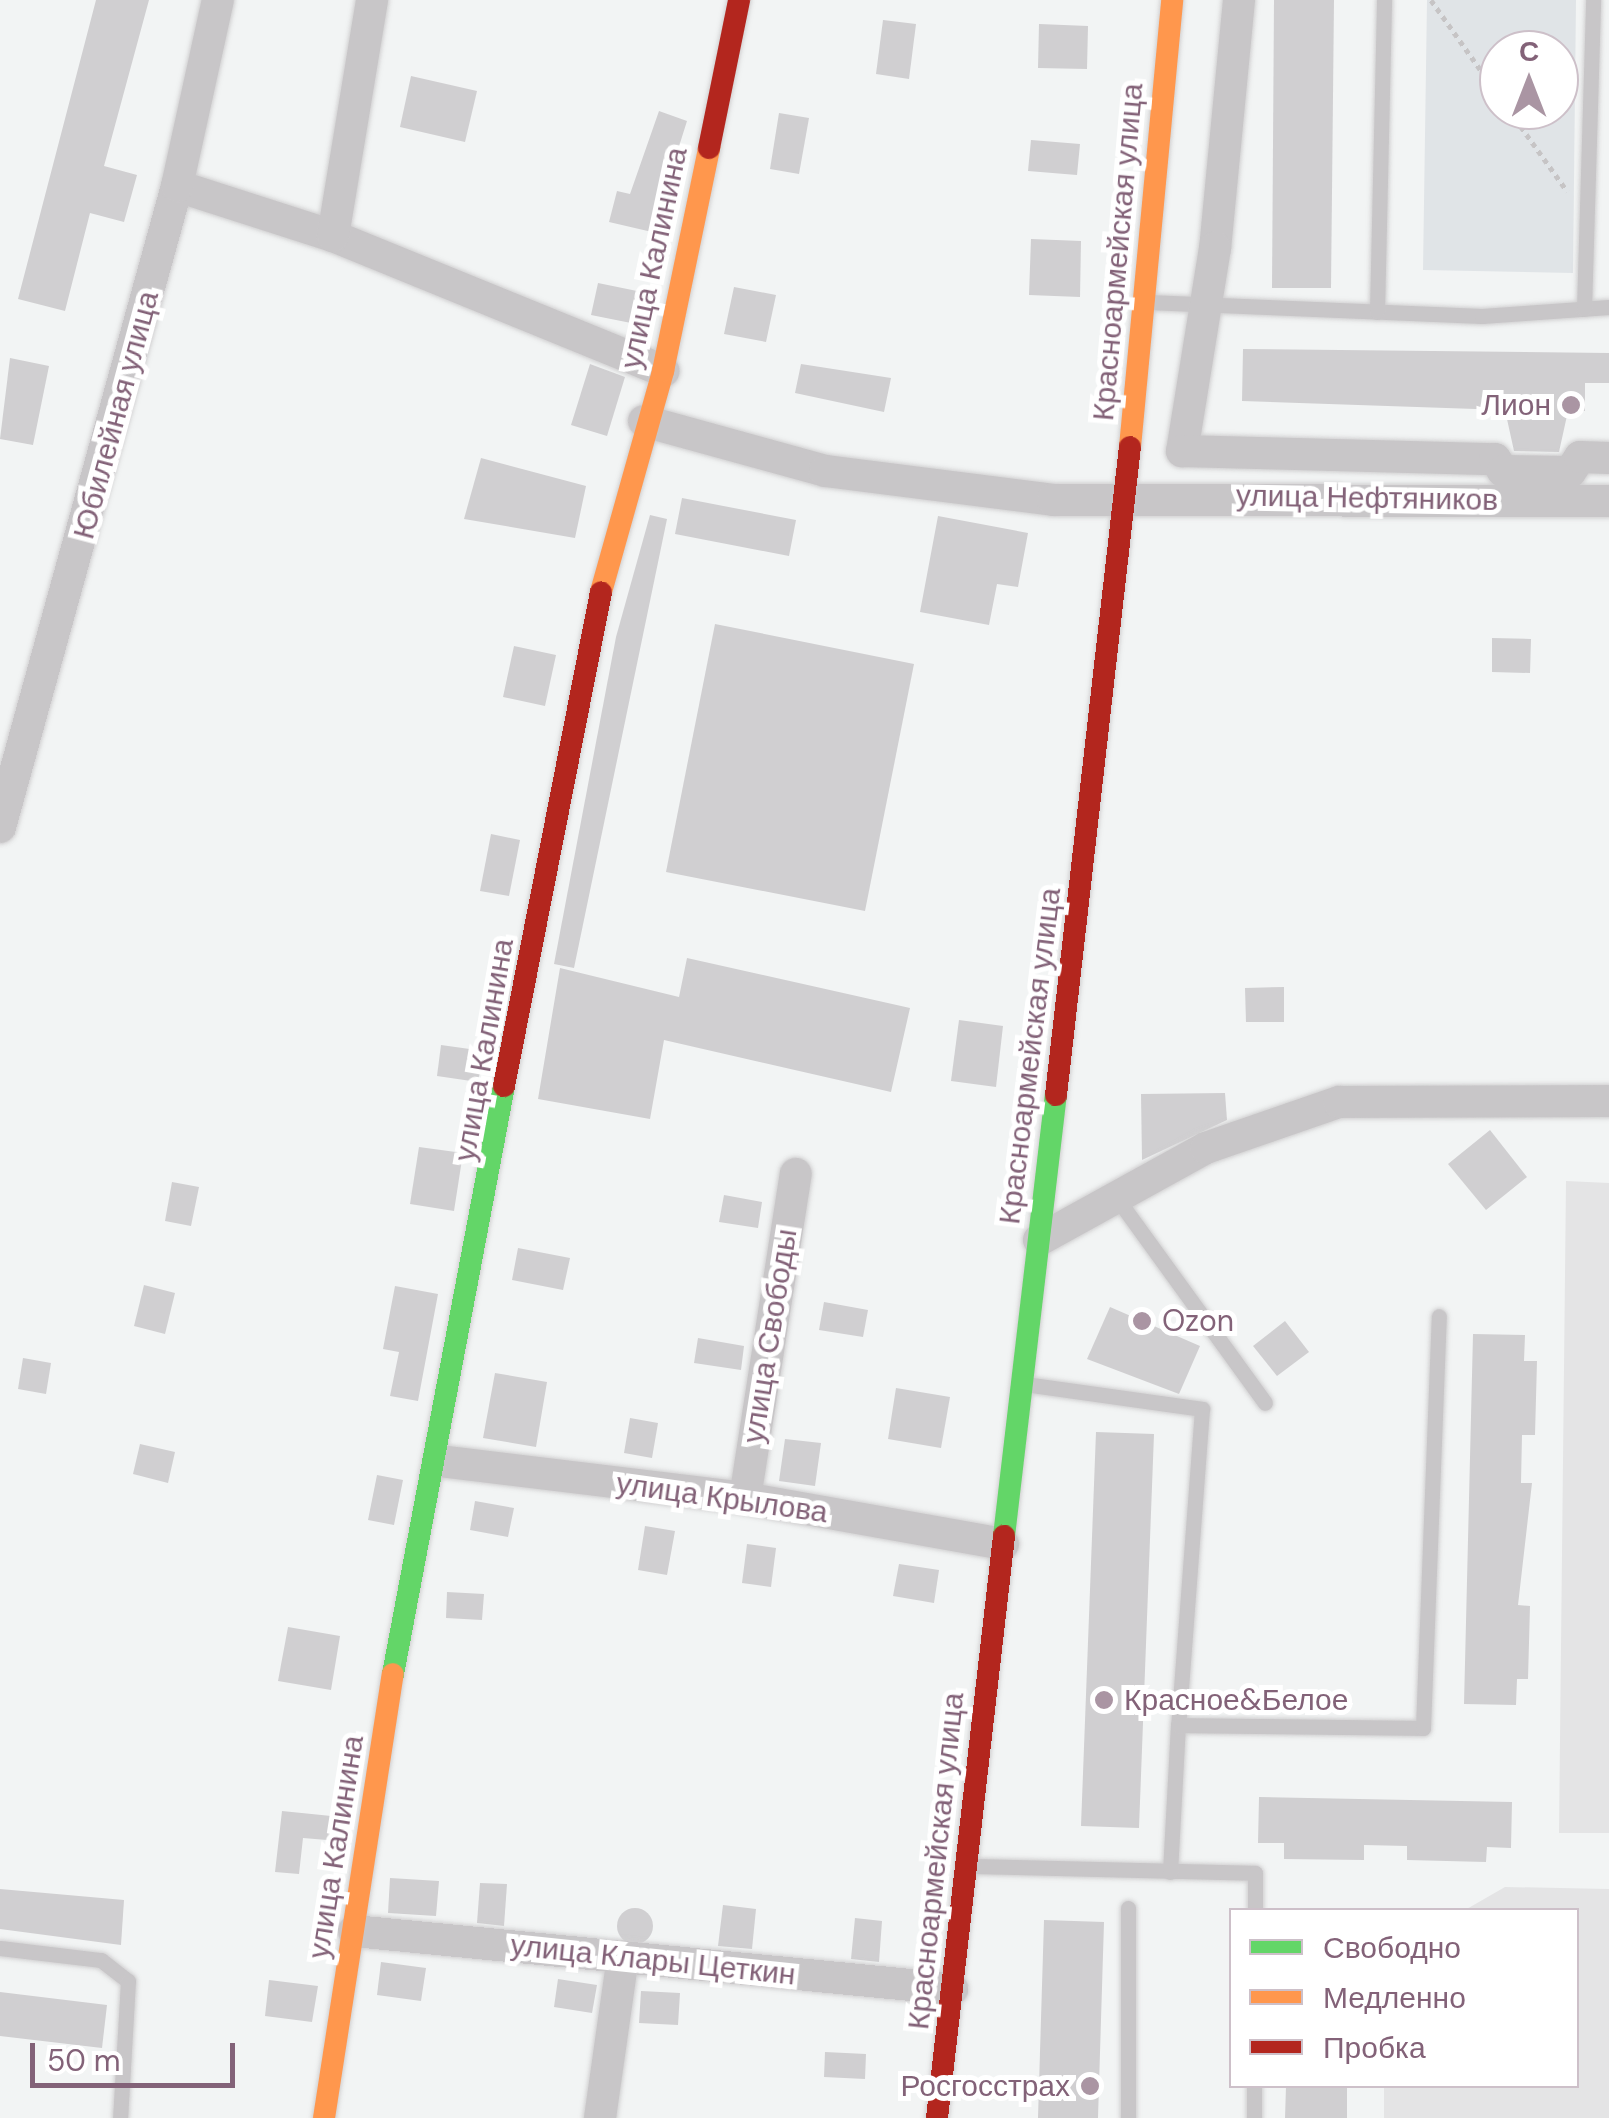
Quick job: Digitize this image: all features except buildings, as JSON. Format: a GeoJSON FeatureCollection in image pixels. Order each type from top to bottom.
{"type":"FeatureCollection","features":[{"type":"Feature","properties":{"kind":"street","name":"Юбилейная улица"},"geometry":{"type":"LineString","coordinates":[[0,827],[177,186],[218,0]]}},
{"type":"Feature","properties":{"kind":"street"},"geometry":{"type":"LineString","coordinates":[[333,236],[372,0]]}},
{"type":"Feature","properties":{"kind":"street","name":"улица Калинина"},"geometry":{"type":"LineString","coordinates":[[324,2118],[388,1704],[440,1461],[590,630],[644,422],[662,371],[738,0]]}},
{"type":"Feature","properties":{"kind":"street","name":"Красноармейская улица"},"geometry":{"type":"LineString","coordinates":[[937,2118],[1126,496],[1172,0]]}},
{"type":"Feature","properties":{"kind":"street"},"geometry":{"type":"LineString","coordinates":[[1239,0],[1206,305],[1182,451],[1495,459],[1503,471],[1570,472],[1580,458],[1609,458]]}},
{"type":"Feature","properties":{"kind":"street"},"geometry":{"type":"LineString","coordinates":[[177,186],[333,236],[662,371]]}},
{"type":"Feature","properties":{"kind":"street","name":"улица Нефтяников"},"geometry":{"type":"LineString","coordinates":[[644,422],[825,471],[1053,500],[1126,496],[1609,501]]}},
{"type":"Feature","properties":{"kind":"street"},"geometry":{"type":"LineString","coordinates":[[1038,1240],[1206,1148],[1339,1102],[1609,1101]]}},
{"type":"Feature","properties":{"kind":"street","name":"улица Свободы"},"geometry":{"type":"LineString","coordinates":[[744,1498],[796,1174]]}},
{"type":"Feature","properties":{"kind":"street","name":"улица Крылова"},"geometry":{"type":"LineString","coordinates":[[440,1461],[744,1498],[1002,1544]]}},
{"type":"Feature","properties":{"kind":"street","name":"улица Клары Цеткин"},"geometry":{"type":"LineString","coordinates":[[354,1931],[952,1989]]}},
{"type":"Feature","properties":{"kind":"street"},"geometry":{"type":"LineString","coordinates":[[600,2118],[623,1956]]}},
{"type":"Feature","properties":{"kind":"lane"},"geometry":{"type":"LineString","coordinates":[[1376,312],[1384,0]]}},
{"type":"Feature","properties":{"kind":"lane"},"geometry":{"type":"LineString","coordinates":[[1584,309],[1593,0]]}},
{"type":"Feature","properties":{"kind":"lane"},"geometry":{"type":"LineString","coordinates":[[1144,302],[1376,312],[1609,307]]}},
{"type":"Feature","properties":{"kind":"lane"},"geometry":{"type":"LineString","coordinates":[[1116,1198],[1264,1403]]}},
{"type":"Feature","properties":{"kind":"lane"},"geometry":{"type":"LineString","coordinates":[[1178,1726],[1423,1728],[1439,1316]]}},
{"type":"Feature","properties":{"kind":"lane"},"geometry":{"type":"LineString","coordinates":[[1023,1383],[1202,1409],[1170,1872]]}},
{"type":"Feature","properties":{"kind":"lane"},"geometry":{"type":"LineString","coordinates":[[966,1866],[1255,1873],[1255,1908]]}},
{"type":"Feature","properties":{"kind":"lane"},"geometry":{"type":"LineString","coordinates":[[1128,1908],[1128,2118]]}},
{"type":"Feature","properties":{"kind":"lane"},"geometry":{"type":"LineString","coordinates":[[0,1948],[101,1960],[128,1981],[120,2118]]}},
{"type":"Feature","properties":{"kind":"lane"},"geometry":{"type":"LineString","coordinates":[[1254,2088],[1254,2118]]}},
{"type":"Feature","properties":{"kind":"path"},"geometry":{"type":"LineString","coordinates":[[1431,0],[1479,68]]}},
{"type":"Feature","properties":{"kind":"path"},"geometry":{"type":"LineString","coordinates":[[1523,130],[1586,218]]}},
{"type":"Feature","properties":{"kind":"shaded area"},"geometry":{"type":"Polygon","coordinates":[[[1427,0],[1576,0],[1576,30],[1479,30],[1479,130],[1575,130],[1573,273],[1423,270],[1427,0]]]}},
{"type":"Feature","properties":{"kind":"shaded area"},"geometry":{"type":"Polygon","coordinates":[[[1566,1181],[1609,1183],[1609,1833],[1559,1833],[1566,1181]]]}},
{"type":"Feature","properties":{"kind":"shaded area"},"geometry":{"type":"Polygon","coordinates":[[[1505,1887],[1609,1889],[1609,2118],[1384,2118],[1384,2088],[1579,2088],[1579,1908],[1468,1908],[1505,1887]]]}},
{"type":"Feature","properties":{"kind":"traffic: fast"},"geometry":{"type":"LineString","coordinates":[[393,1674],[504,1086]]}},
{"type":"Feature","properties":{"kind":"traffic: fast"},"geometry":{"type":"LineString","coordinates":[[1004,1536],[1056,1095]]}},
{"type":"Feature","properties":{"kind":"traffic: slow"},"geometry":{"type":"LineString","coordinates":[[1130,447],[1172,0]]}},
{"type":"Feature","properties":{"kind":"traffic: slow"},"geometry":{"type":"LineString","coordinates":[[601,592],[663,371],[709,148]]}},
{"type":"Feature","properties":{"kind":"traffic: slow"},"geometry":{"type":"LineString","coordinates":[[324,2118],[393,1674]]}},
{"type":"Feature","properties":{"kind":"traffic: jam"},"geometry":{"type":"LineString","coordinates":[[709,148],[739,0]]}},
{"type":"Feature","properties":{"kind":"traffic: jam"},"geometry":{"type":"LineString","coordinates":[[1056,1095],[1130,447]]}},
{"type":"Feature","properties":{"kind":"traffic: jam"},"geometry":{"type":"LineString","coordinates":[[504,1086],[601,592]]}},
{"type":"Feature","properties":{"kind":"traffic: jam"},"geometry":{"type":"LineString","coordinates":[[937,2118],[1004,1536]]}},
{"type":"Feature","properties":{"kind":"place","name":"Лион"},"geometry":{"type":"Point","coordinates":[1571,405]}},
{"type":"Feature","properties":{"kind":"place","name":"Ozon"},"geometry":{"type":"Point","coordinates":[1142,1321]}},
{"type":"Feature","properties":{"kind":"place","name":"Красное&Белое"},"geometry":{"type":"Point","coordinates":[1104,1700]}},
{"type":"Feature","properties":{"kind":"place","name":"Росгосстрах"},"geometry":{"type":"Point","coordinates":[1090,2086]}}]}
